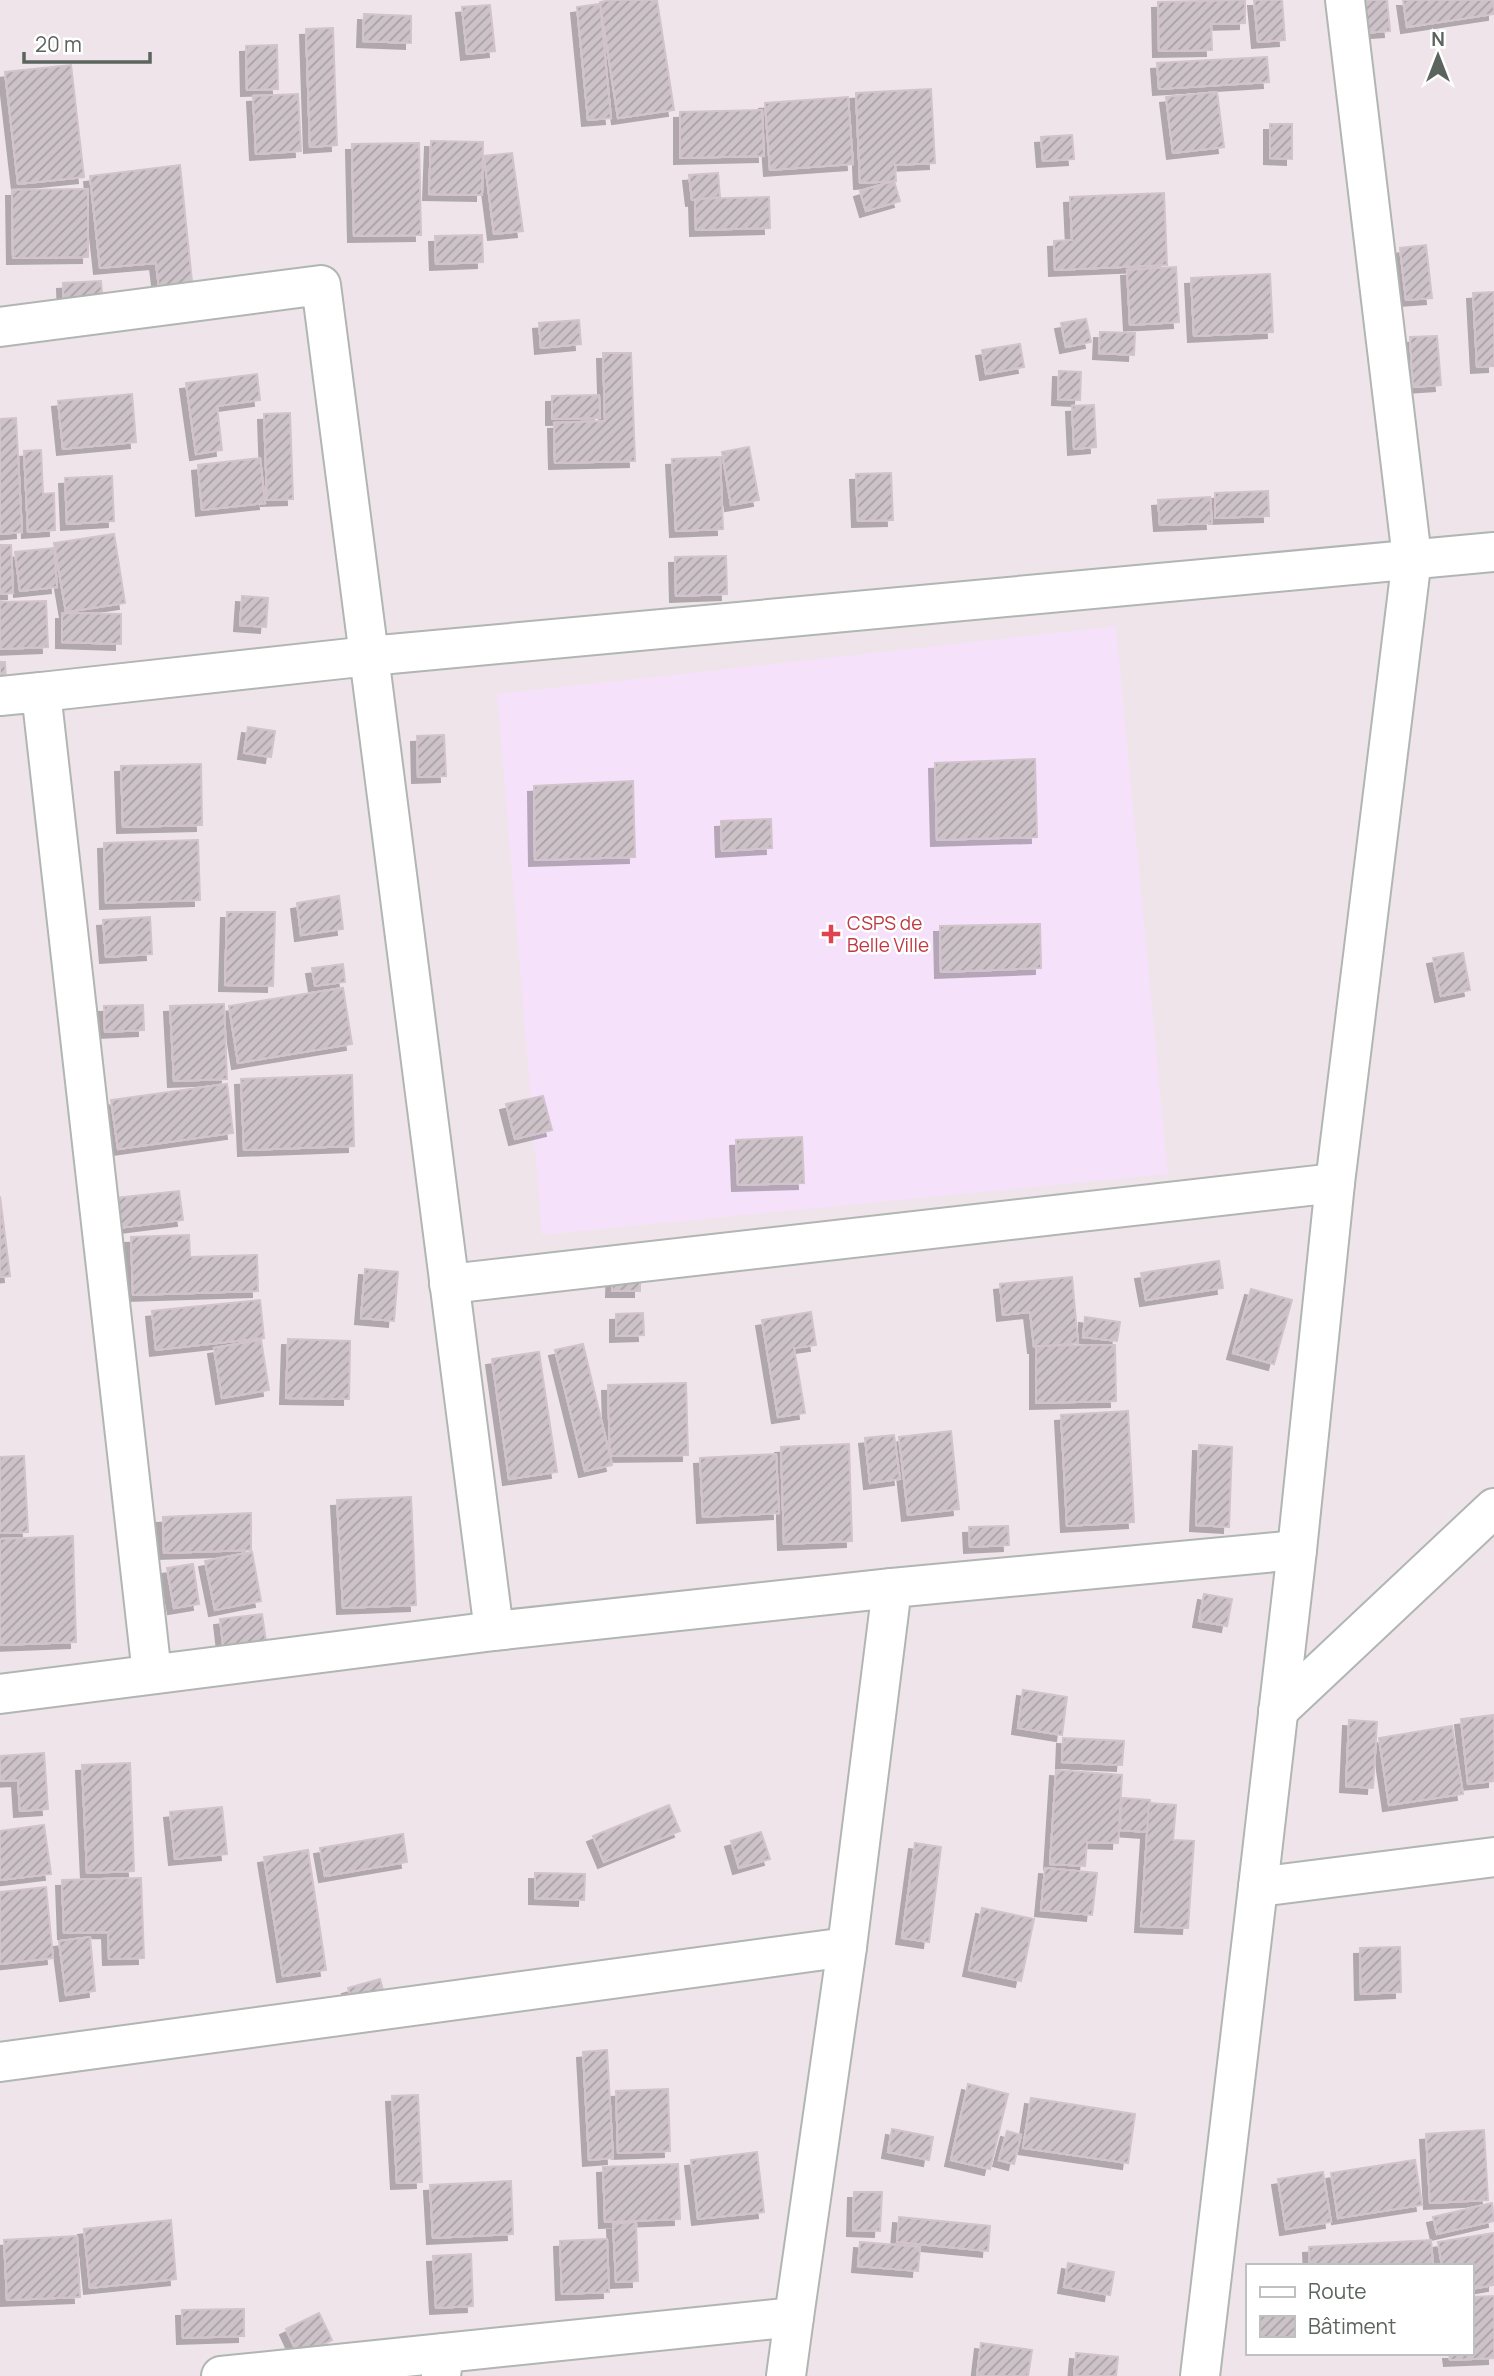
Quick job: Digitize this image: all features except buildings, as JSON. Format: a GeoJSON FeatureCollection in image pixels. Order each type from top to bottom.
{"type":"FeatureCollection","features":[{"type":"Feature","properties":{"kind":"street"},"geometry":{"type":"LineString","coordinates":[[1200,2376],[1279,1711],[1335,1183],[1412,558],[1345,0]]}},
{"type":"Feature","properties":{"kind":"street"},"geometry":{"type":"LineString","coordinates":[[0,327],[321,285],[494,1631]]}},
{"type":"Feature","properties":{"kind":"street"},"geometry":{"type":"LineString","coordinates":[[0,696],[369,656],[1494,552]]}},
{"type":"Feature","properties":{"kind":"street"},"geometry":{"type":"LineString","coordinates":[[41,692],[152,1674]]}},
{"type":"Feature","properties":{"kind":"street"},"geometry":{"type":"LineString","coordinates":[[449,1284],[1335,1183]]}},
{"type":"Feature","properties":{"kind":"street"},"geometry":{"type":"LineString","coordinates":[[1279,1711],[1494,1508]]}},
{"type":"Feature","properties":{"kind":"street"},"geometry":{"type":"LineString","coordinates":[[0,1694],[494,1631],[892,1588],[1297,1550]]}},
{"type":"Feature","properties":{"kind":"street"},"geometry":{"type":"LineString","coordinates":[[786,2376],[847,1947],[892,1588]]}},
{"type":"Feature","properties":{"kind":"street"},"geometry":{"type":"LineString","coordinates":[[1258,1887],[1494,1857]]}},
{"type":"Feature","properties":{"kind":"street"},"geometry":{"type":"LineString","coordinates":[[0,2062],[847,1947]]}},
{"type":"Feature","properties":{"kind":"street"},"geometry":{"type":"LineString","coordinates":[[220,2376],[443,2365],[794,2317]]}},
{"type":"Feature","properties":{"kind":"shaded area","name":"CSPS de Belle Ville"},"geometry":{"type":"Polygon","coordinates":[[[1116,626],[1168,1174],[542,1235],[497,694],[1116,626]]]}},
{"type":"Feature","properties":{"kind":"place","name":"CSPS de Belle Ville"},"geometry":{"type":"Point","coordinates":[831,934]}}]}
